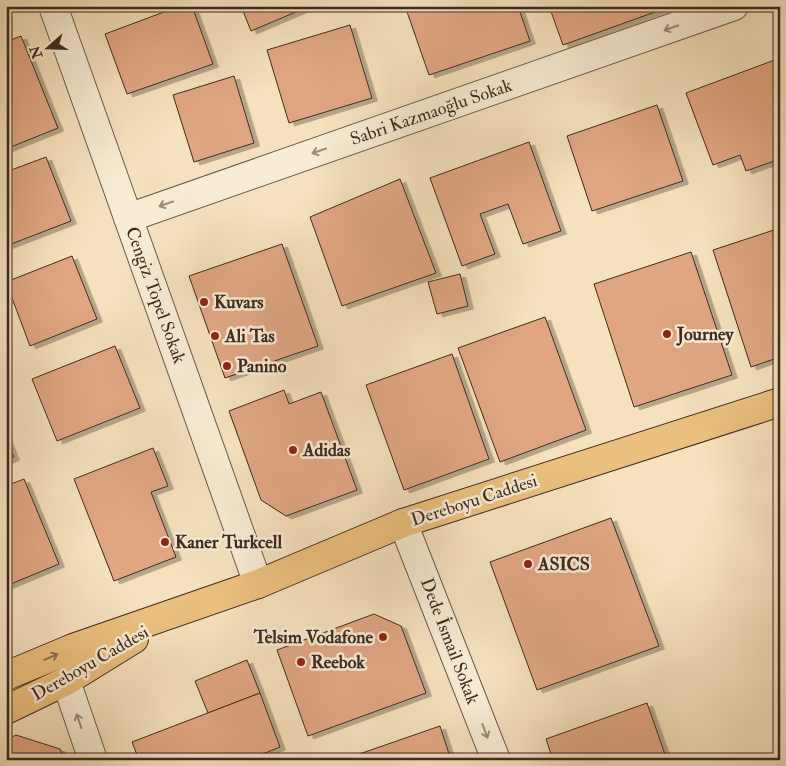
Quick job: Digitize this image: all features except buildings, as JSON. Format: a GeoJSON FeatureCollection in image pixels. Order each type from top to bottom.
{"type":"FeatureCollection","features":[{"type":"Feature","properties":{"kind":"main road","name":"Dereboyu Caddesi"},"geometry":{"type":"LineString","coordinates":[[6,676],[73,648],[258,584],[403,523],[780,402]]}},
{"type":"Feature","properties":{"kind":"main road","name":"Dereboyu Caddesi"},"geometry":{"type":"LineString","coordinates":[[6,710],[66,682],[173,614]]}},
{"type":"Feature","properties":{"kind":"street","name":"Cengiz Topel Sokak"},"geometry":{"type":"LineString","coordinates":[[53,6],[258,584]]}},
{"type":"Feature","properties":{"kind":"street","name":"Sabri Kazmaoğlu Sokak"},"geometry":{"type":"LineString","coordinates":[[128,218],[734,6]]}},
{"type":"Feature","properties":{"kind":"street","name":"Dede İsmail Sokak"},"geometry":{"type":"LineString","coordinates":[[403,523],[496,760]]}},
{"type":"Feature","properties":{"kind":"street"},"geometry":{"type":"LineString","coordinates":[[66,682],[93,760]]}},
{"type":"Feature","properties":{"kind":"place","name":"Kuvars"},"geometry":{"type":"Point","coordinates":[204,302]}},
{"type":"Feature","properties":{"kind":"place","name":"Journey"},"geometry":{"type":"Point","coordinates":[667,334]}},
{"type":"Feature","properties":{"kind":"place","name":"Ali Tas"},"geometry":{"type":"Point","coordinates":[215,336]}},
{"type":"Feature","properties":{"kind":"place","name":"Panino"},"geometry":{"type":"Point","coordinates":[227,366]}},
{"type":"Feature","properties":{"kind":"place","name":"Adidas"},"geometry":{"type":"Point","coordinates":[293,450]}},
{"type":"Feature","properties":{"kind":"place","name":"Kaner Turkcell"},"geometry":{"type":"Point","coordinates":[165,542]}},
{"type":"Feature","properties":{"kind":"place","name":"ASICS"},"geometry":{"type":"Point","coordinates":[528,564]}},
{"type":"Feature","properties":{"kind":"place","name":"Telsim Vodafone"},"geometry":{"type":"Point","coordinates":[383,637]}},
{"type":"Feature","properties":{"kind":"place","name":"Reebok"},"geometry":{"type":"Point","coordinates":[301,662]}}]}
